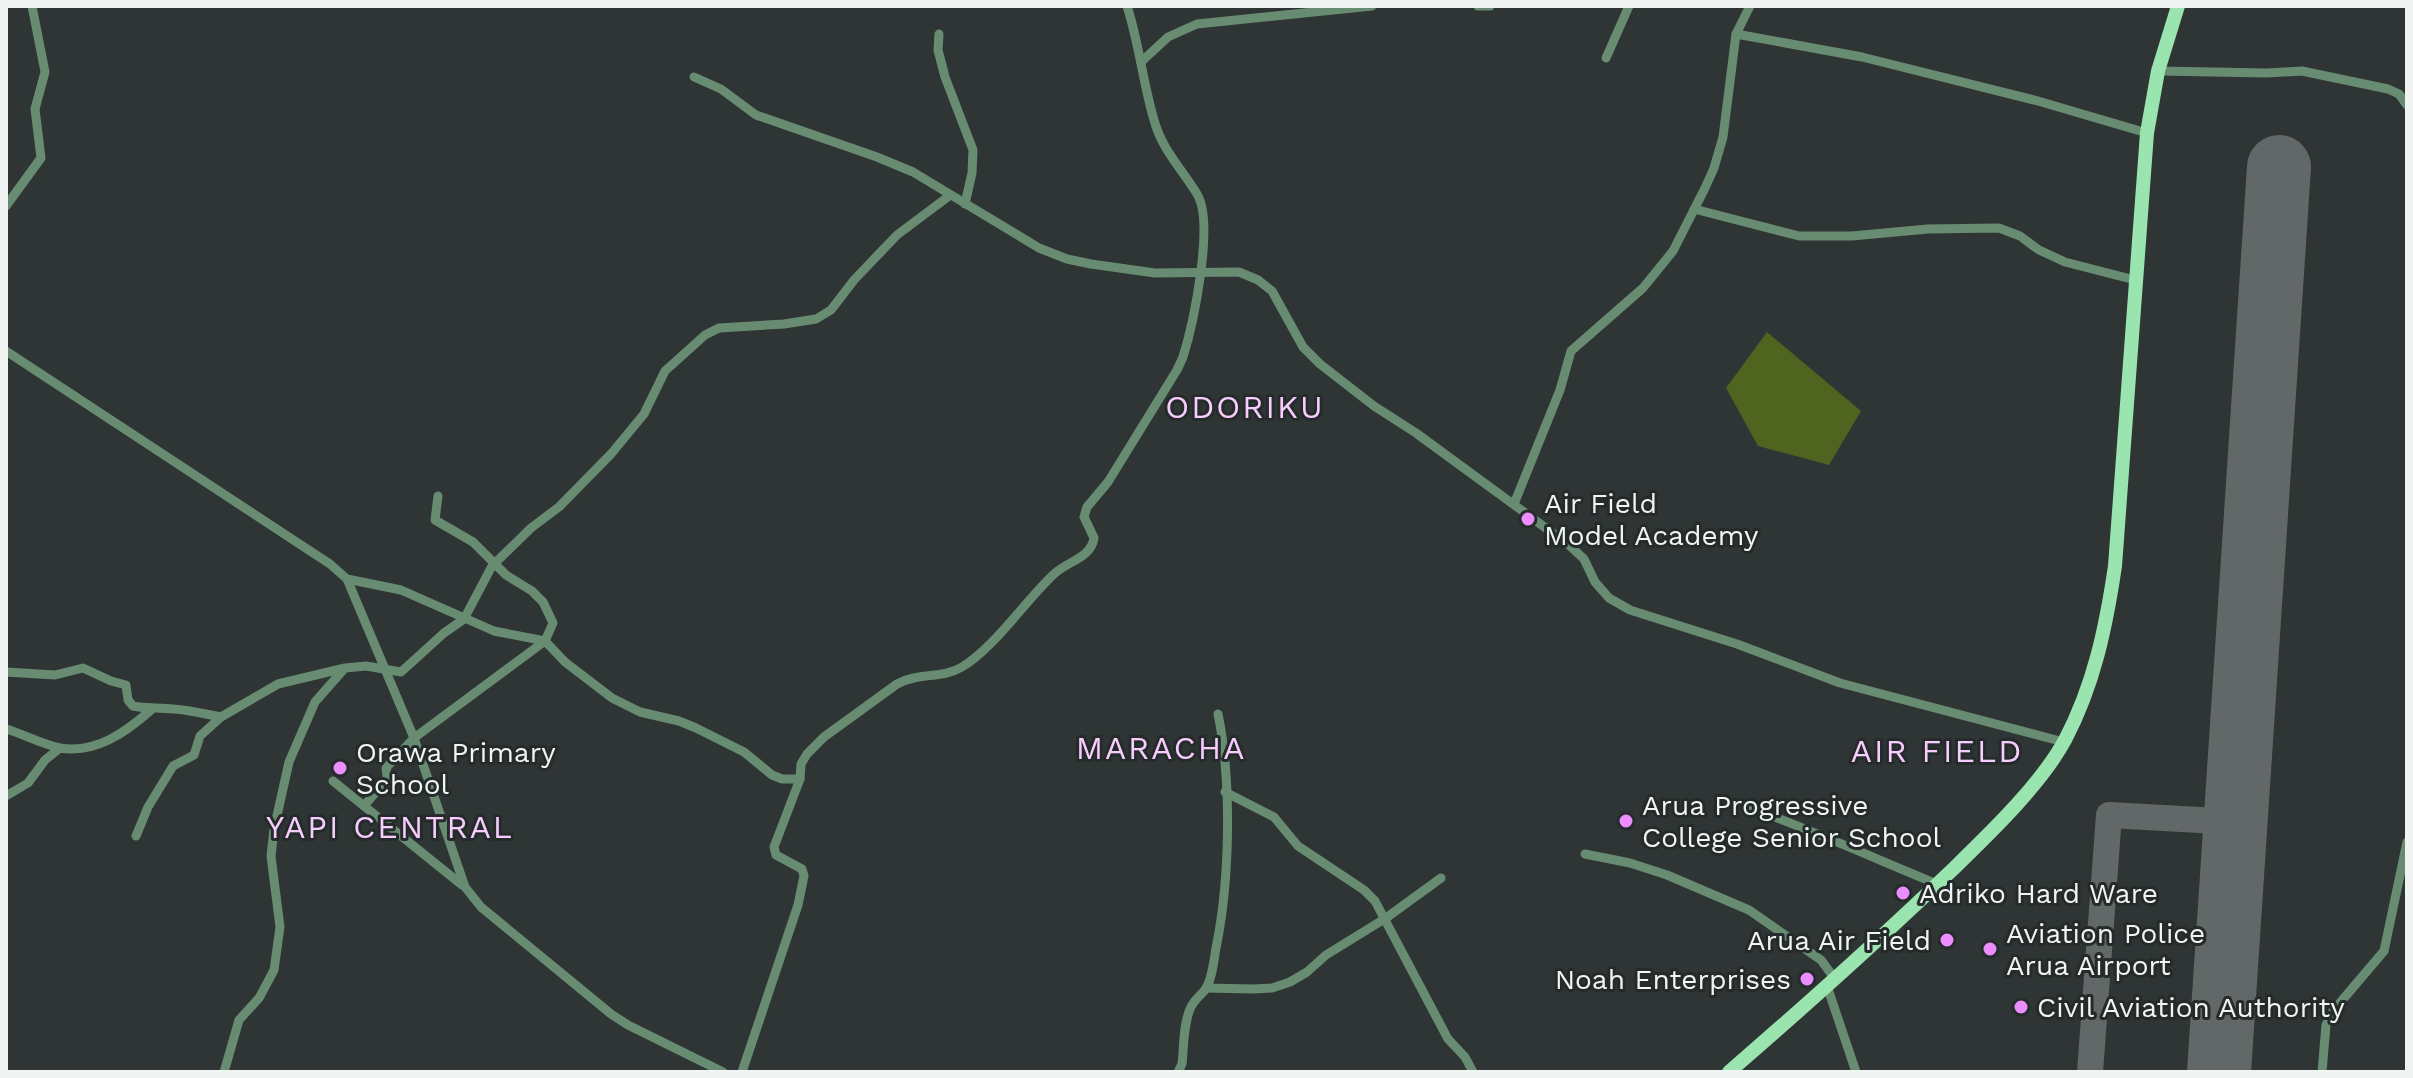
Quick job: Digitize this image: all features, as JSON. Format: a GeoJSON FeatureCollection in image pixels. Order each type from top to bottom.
{"type":"FeatureCollection","features":[{"type":"Feature","properties":{"kind":"main road"},"geometry":{"type":"LineString","coordinates":[[1729,1072],[1978,845],[2064,742],[2095,669],[2107,621],[2115,566],[2147,133],[2158,71],[2178,6]]}},
{"type":"Feature","properties":{"kind":"street"},"geometry":{"type":"LineString","coordinates":[[6,206],[41,158],[35,109],[45,72],[32,6]]}},
{"type":"Feature","properties":{"kind":"street"},"geometry":{"type":"LineString","coordinates":[[742,1072],[802,883],[802,869],[774,852],[775,841],[800,779],[804,760],[824,737],[910,677],[949,673],[971,661],[1052,575],[1091,549],[1094,538],[1085,523],[1085,511],[1108,482],[1177,370],[1187,343],[1205,242],[1202,206],[1199,196],[1172,160],[1154,121],[1127,6]]}},
{"type":"Feature","properties":{"kind":"street"},"geometry":{"type":"LineString","coordinates":[[1141,62],[1168,37],[1197,24],[1372,6]]}},
{"type":"Feature","properties":{"kind":"street"},"geometry":{"type":"LineString","coordinates":[[1478,6],[1490,6]]}},
{"type":"Feature","properties":{"kind":"street"},"geometry":{"type":"LineString","coordinates":[[1606,58],[1629,6]]}},
{"type":"Feature","properties":{"kind":"street"},"geometry":{"type":"LineString","coordinates":[[1514,504],[1560,390],[1571,351],[1643,288],[1673,251],[1714,168],[1723,137],[1736,34],[1750,6]]}},
{"type":"Feature","properties":{"kind":"street"},"geometry":{"type":"LineString","coordinates":[[939,34],[938,50],[945,77],[973,150],[965,204]]}},
{"type":"Feature","properties":{"kind":"street"},"geometry":{"type":"LineString","coordinates":[[1736,34],[1862,57],[2038,101],[2147,133]]}},
{"type":"Feature","properties":{"kind":"street"},"geometry":{"type":"LineString","coordinates":[[2158,71],[2302,71],[2388,89],[2399,94],[2407,105]]}},
{"type":"Feature","properties":{"kind":"street"},"geometry":{"type":"LineString","coordinates":[[694,77],[721,89],[756,115],[913,172],[1039,248],[1067,259],[1126,270],[1199,273],[1223,270],[1239,272],[1258,280],[1272,291],[1303,347],[1320,364],[1569,545],[1584,559],[1595,582],[1609,598],[1630,610],[1726,640],[1840,683],[2064,742]]}},
{"type":"Feature","properties":{"kind":"street"},"geometry":{"type":"LineString","coordinates":[[136,836],[148,807],[173,766],[194,755],[200,736],[221,717],[278,684],[345,668],[366,666],[395,672],[406,669],[444,633],[464,619],[494,563],[559,507],[611,454],[644,414],[665,371],[711,330],[816,319],[831,310],[854,280],[897,235],[949,196]]}},
{"type":"Feature","properties":{"kind":"street"},"geometry":{"type":"LineString","coordinates":[[1694,209],[1799,236],[1999,228],[2020,236],[2039,250],[2065,262],[2135,280]]}},
{"type":"Feature","properties":{"kind":"street"},"geometry":{"type":"LineString","coordinates":[[6,351],[330,564],[347,579],[414,738],[465,887]]}},
{"type":"Feature","properties":{"kind":"street"},"geometry":{"type":"LineString","coordinates":[[364,806],[388,783],[386,768],[414,738],[545,641],[553,623],[543,602],[532,591],[494,563],[473,542],[435,520],[438,496]]}},
{"type":"Feature","properties":{"kind":"street"},"geometry":{"type":"LineString","coordinates":[[347,579],[401,590],[509,636],[545,641],[565,662],[612,698],[640,712],[696,728],[744,752],[772,775],[782,779],[800,779]]}},
{"type":"Feature","properties":{"kind":"street"},"geometry":{"type":"LineString","coordinates":[[224,1072],[239,1020],[269,984],[276,960],[280,927],[271,856],[289,762],[315,702],[345,668]]}},
{"type":"Feature","properties":{"kind":"street"},"geometry":{"type":"LineString","coordinates":[[6,672],[55,675],[77,669],[90,670],[126,685],[130,704],[151,710]]}},
{"type":"Feature","properties":{"kind":"street"},"geometry":{"type":"LineString","coordinates":[[6,729],[60,748],[94,746],[114,739],[151,710],[159,708],[221,717]]}},
{"type":"Feature","properties":{"kind":"street"},"geometry":{"type":"LineString","coordinates":[[1178,1072],[1182,1064],[1189,1012],[1206,988],[1223,905],[1225,792],[1218,714]]}},
{"type":"Feature","properties":{"kind":"street"},"geometry":{"type":"LineString","coordinates":[[6,796],[28,783],[45,760],[60,748]]}},
{"type":"Feature","properties":{"kind":"street"},"geometry":{"type":"LineString","coordinates":[[333,781],[465,887],[481,907],[611,1014],[723,1072]]}},
{"type":"Feature","properties":{"kind":"street"},"geometry":{"type":"LineString","coordinates":[[1225,792],[1274,817],[1298,846],[1364,890],[1375,901],[1448,1039],[1465,1057],[1473,1072]]}},
{"type":"Feature","properties":{"kind":"street"},"geometry":{"type":"LineString","coordinates":[[1748,807],[1819,833],[1937,884]]}},
{"type":"Feature","properties":{"kind":"street"},"geometry":{"type":"LineString","coordinates":[[2322,1072],[2326,1025],[2333,1011],[2384,951],[2407,842]]}},
{"type":"Feature","properties":{"kind":"street"},"geometry":{"type":"LineString","coordinates":[[1585,854],[1655,871],[1749,910],[1821,960],[1831,982],[1856,1072]]}},
{"type":"Feature","properties":{"kind":"street"},"geometry":{"type":"LineString","coordinates":[[1206,988],[1272,988],[1290,982],[1441,878]]}},
{"type":"Feature","properties":{"kind":"green space"},"geometry":{"type":"Polygon","coordinates":[[[1767,332],[1861,411],[1829,465],[1758,446],[1726,388],[1767,332]]]}},
{"type":"Feature","properties":{"kind":"taxiway"},"geometry":{"type":"LineString","coordinates":[[2090,1072],[2109,815],[2236,822]]}},
{"type":"Feature","properties":{"kind":"runway"},"geometry":{"type":"LineString","coordinates":[[2219,1072],[2279,167]]}},
{"type":"Feature","properties":{"kind":"place","name":"Air Field Model Academy"},"geometry":{"type":"Point","coordinates":[1528,519]}},
{"type":"Feature","properties":{"kind":"place","name":"Orawa Primary School"},"geometry":{"type":"Point","coordinates":[340,768]}},
{"type":"Feature","properties":{"kind":"place","name":"Arua Progressive College Senior School"},"geometry":{"type":"Point","coordinates":[1626,821]}},
{"type":"Feature","properties":{"kind":"place","name":"Adriko Hard Ware"},"geometry":{"type":"Point","coordinates":[1903,893]}},
{"type":"Feature","properties":{"kind":"place","name":"Arua Air Field"},"geometry":{"type":"Point","coordinates":[1947,940]}},
{"type":"Feature","properties":{"kind":"place","name":"Aviation Police Arua Airport"},"geometry":{"type":"Point","coordinates":[1990,949]}},
{"type":"Feature","properties":{"kind":"place","name":"Noah Enterprises"},"geometry":{"type":"Point","coordinates":[1807,979]}},
{"type":"Feature","properties":{"kind":"place","name":"Civil Aviation Authority"},"geometry":{"type":"Point","coordinates":[2021,1007]}},
{"type":"Feature","properties":{"kind":"district","name":"ODORIKU"},"geometry":{"type":"Point","coordinates":[1245,407]}},
{"type":"Feature","properties":{"kind":"district","name":"MARACHA"},"geometry":{"type":"Point","coordinates":[1161,748]}},
{"type":"Feature","properties":{"kind":"district","name":"AIR FIELD"},"geometry":{"type":"Point","coordinates":[1937,751]}},
{"type":"Feature","properties":{"kind":"district","name":"YAPI CENTRAL"},"geometry":{"type":"Point","coordinates":[390,827]}}]}
